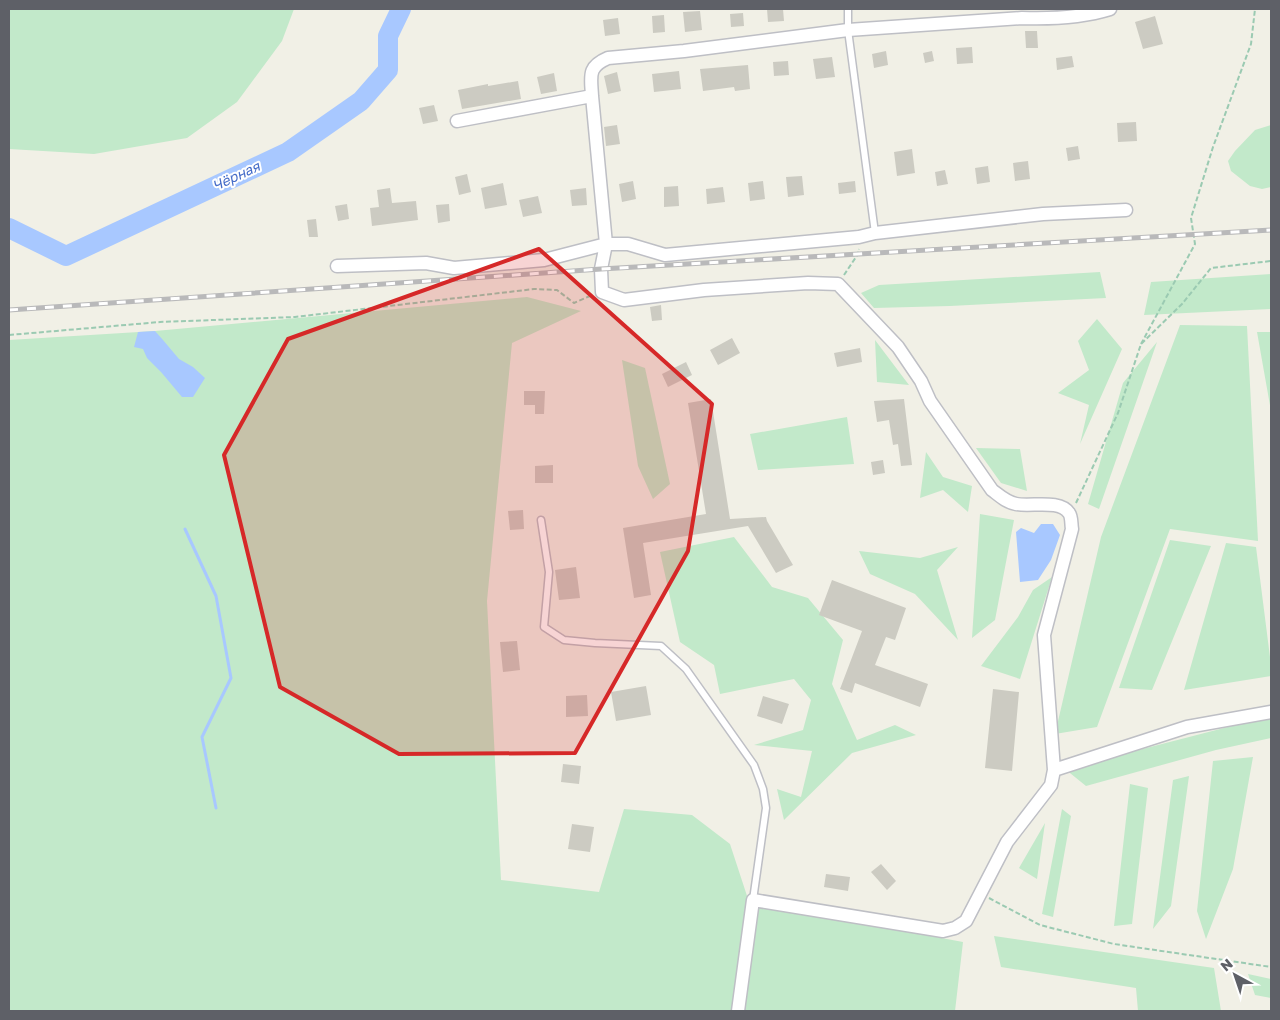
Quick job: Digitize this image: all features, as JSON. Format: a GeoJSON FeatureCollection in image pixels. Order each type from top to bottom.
{"type":"FeatureCollection","features":[{"type":"Feature","properties":{"kind":"street"},"geometry":{"type":"LineString","coordinates":[[738,1011],[754,900],[943,931],[955,928],[966,920],[1008,842],[1051,785],[1054,770],[1044,635],[1072,529],[1070,514],[1063,507],[1017,504],[1005,501],[992,490],[930,400],[921,381],[898,347],[838,284],[808,283],[704,290],[624,300],[602,292],[601,269],[606,244],[591,73],[597,62],[608,58],[684,51],[848,30],[1022,18],[1066,18],[1110,9]]}},
{"type":"Feature","properties":{"kind":"street"},"geometry":{"type":"LineString","coordinates":[[457,121],[592,96]]}},
{"type":"Feature","properties":{"kind":"street"},"geometry":{"type":"LineString","coordinates":[[336,266],[426,263],[454,268],[544,260],[606,244],[628,244],[665,255],[859,237],[875,233],[1043,214],[1126,210]]}},
{"type":"Feature","properties":{"kind":"street"},"geometry":{"type":"LineString","coordinates":[[1054,770],[1187,727],[1271,712]]}},
{"type":"Feature","properties":{"kind":"lane"},"geometry":{"type":"LineString","coordinates":[[848,9],[848,30],[875,233]]}},
{"type":"Feature","properties":{"kind":"lane"},"geometry":{"type":"LineString","coordinates":[[541,520],[550,572],[544,627],[564,640],[661,646],[686,669],[754,765],[763,789],[766,808],[754,900]]}},
{"type":"Feature","properties":{"kind":"path"},"geometry":{"type":"LineString","coordinates":[[1070,514],[1118,413],[1141,344],[1195,244],[1191,218],[1213,146],[1251,44],[1255,9]]}},
{"type":"Feature","properties":{"kind":"path"},"geometry":{"type":"LineString","coordinates":[[838,284],[858,254],[859,237]]}},
{"type":"Feature","properties":{"kind":"path"},"geometry":{"type":"LineString","coordinates":[[1141,344],[1182,304],[1211,268],[1271,261]]}},
{"type":"Feature","properties":{"kind":"path"},"geometry":{"type":"LineString","coordinates":[[9,335],[160,322],[295,317],[534,290],[557,290],[574,303],[602,292]]}},
{"type":"Feature","properties":{"kind":"path"},"geometry":{"type":"LineString","coordinates":[[981,893],[1049,928],[1114,944],[1271,967]]}},
{"type":"Feature","properties":{"kind":"highlighted area"},"geometry":{"type":"Polygon","coordinates":[[[539,249],[712,404],[688,551],[575,753],[399,754],[280,687],[224,455],[288,339],[539,249]]]}},
{"type":"Feature","properties":{"kind":"green space"},"geometry":{"type":"Polygon","coordinates":[[[9,9],[294,9],[282,41],[237,102],[187,138],[94,154],[9,149],[9,9]]]}},
{"type":"Feature","properties":{"kind":"green space"},"geometry":{"type":"Polygon","coordinates":[[[1271,125],[1271,187],[1262,189],[1250,186],[1231,171],[1228,161],[1255,130],[1271,125]]]}},
{"type":"Feature","properties":{"kind":"green space"},"geometry":{"type":"Polygon","coordinates":[[[1100,272],[1106,298],[874,308],[861,293],[879,285],[1100,272]]]}},
{"type":"Feature","properties":{"kind":"green space"},"geometry":{"type":"Polygon","coordinates":[[[1271,274],[1271,309],[1144,315],[1151,282],[1271,274]]]}},
{"type":"Feature","properties":{"kind":"green space"},"geometry":{"type":"Polygon","coordinates":[[[527,297],[581,311],[512,343],[487,601],[501,880],[599,892],[624,809],[692,815],[730,844],[749,902],[963,942],[955,1011],[9,1011],[9,340],[155,331],[527,297]]]}},
{"type":"Feature","properties":{"kind":"green space"},"geometry":{"type":"Polygon","coordinates":[[[1097,319],[1122,349],[1080,444],[1089,405],[1058,393],[1089,370],[1078,341],[1097,319]]]}},
{"type":"Feature","properties":{"kind":"green space"},"geometry":{"type":"Polygon","coordinates":[[[1180,325],[1247,326],[1258,541],[1170,529],[1097,727],[1055,734],[1101,537],[1180,325]]]}},
{"type":"Feature","properties":{"kind":"green space"},"geometry":{"type":"Polygon","coordinates":[[[1257,332],[1271,332],[1271,411],[1257,332]]]}},
{"type":"Feature","properties":{"kind":"green space"},"geometry":{"type":"Polygon","coordinates":[[[875,340],[909,385],[877,382],[875,340]]]}},
{"type":"Feature","properties":{"kind":"green space"},"geometry":{"type":"Polygon","coordinates":[[[1157,342],[1099,509],[1088,504],[1123,383],[1157,342]]]}},
{"type":"Feature","properties":{"kind":"green space"},"geometry":{"type":"Polygon","coordinates":[[[622,360],[645,368],[670,484],[653,499],[638,466],[622,360]]]}},
{"type":"Feature","properties":{"kind":"green space"},"geometry":{"type":"Polygon","coordinates":[[[847,417],[854,464],[758,470],[750,434],[847,417]]]}},
{"type":"Feature","properties":{"kind":"green space"},"geometry":{"type":"Polygon","coordinates":[[[976,448],[1020,449],[1027,491],[1001,483],[976,448]]]}},
{"type":"Feature","properties":{"kind":"green space"},"geometry":{"type":"Polygon","coordinates":[[[926,452],[943,477],[972,486],[968,512],[943,490],[920,498],[926,452]]]}},
{"type":"Feature","properties":{"kind":"green space"},"geometry":{"type":"Polygon","coordinates":[[[980,514],[1014,520],[995,620],[972,638],[980,514]]]}},
{"type":"Feature","properties":{"kind":"green space"},"geometry":{"type":"Polygon","coordinates":[[[734,537],[772,587],[808,598],[843,640],[832,684],[857,740],[895,725],[916,735],[852,753],[784,820],[777,789],[801,797],[812,751],[754,745],[803,730],[811,700],[794,679],[720,694],[714,665],[680,642],[660,552],[734,537]]]}},
{"type":"Feature","properties":{"kind":"green space"},"geometry":{"type":"Polygon","coordinates":[[[1170,540],[1211,546],[1152,690],[1119,688],[1170,540]]]}},
{"type":"Feature","properties":{"kind":"green space"},"geometry":{"type":"Polygon","coordinates":[[[1226,543],[1256,547],[1271,676],[1184,690],[1226,543]]]}},
{"type":"Feature","properties":{"kind":"green space"},"geometry":{"type":"Polygon","coordinates":[[[958,547],[937,570],[958,640],[915,594],[870,574],[859,551],[920,558],[958,547]]]}},
{"type":"Feature","properties":{"kind":"green space"},"geometry":{"type":"Polygon","coordinates":[[[1052,577],[1020,679],[981,666],[1018,617],[1033,590],[1052,577]]]}},
{"type":"Feature","properties":{"kind":"green space"},"geometry":{"type":"Polygon","coordinates":[[[1255,720],[1271,720],[1271,738],[1216,750],[1086,786],[1065,769],[1255,720]]]}},
{"type":"Feature","properties":{"kind":"green space"},"geometry":{"type":"Polygon","coordinates":[[[1253,757],[1233,869],[1206,939],[1197,911],[1213,761],[1253,757]]]}},
{"type":"Feature","properties":{"kind":"green space"},"geometry":{"type":"Polygon","coordinates":[[[1189,776],[1171,906],[1153,929],[1173,780],[1189,776]]]}},
{"type":"Feature","properties":{"kind":"green space"},"geometry":{"type":"Polygon","coordinates":[[[1130,784],[1148,788],[1132,924],[1114,926],[1130,784]]]}},
{"type":"Feature","properties":{"kind":"green space"},"geometry":{"type":"Polygon","coordinates":[[[1062,809],[1071,816],[1053,917],[1042,914],[1062,809]]]}},
{"type":"Feature","properties":{"kind":"green space"},"geometry":{"type":"Polygon","coordinates":[[[1045,823],[1037,879],[1019,868],[1045,823]]]}},
{"type":"Feature","properties":{"kind":"green space"},"geometry":{"type":"Polygon","coordinates":[[[994,936],[1214,968],[1221,1011],[1138,1011],[1136,988],[1001,967],[994,936]]]}},
{"type":"Feature","properties":{"kind":"green space"},"geometry":{"type":"Polygon","coordinates":[[[1248,974],[1271,979],[1271,998],[1255,995],[1248,974]]]}},
{"type":"Feature","properties":{"kind":"water"},"geometry":{"type":"Polygon","coordinates":[[[155,331],[179,359],[193,367],[205,378],[193,397],[182,397],[147,358],[143,349],[134,347],[138,332],[155,331]]]}},
{"type":"Feature","properties":{"kind":"water"},"geometry":{"type":"Polygon","coordinates":[[[1041,524],[1053,524],[1060,535],[1051,560],[1038,580],[1020,582],[1016,532],[1021,528],[1034,533],[1041,524]]]}},
{"type":"Feature","properties":{"kind":"building"},"geometry":{"type":"Polygon","coordinates":[[[767,9],[783,9],[784,21],[768,22],[767,9]]]}},
{"type":"Feature","properties":{"kind":"building"},"geometry":{"type":"Polygon","coordinates":[[[700,11],[702,30],[685,32],[683,12],[700,11]]]}},
{"type":"Feature","properties":{"kind":"building"},"geometry":{"type":"Polygon","coordinates":[[[743,13],[744,26],[731,27],[730,14],[743,13]]]}},
{"type":"Feature","properties":{"kind":"building"},"geometry":{"type":"Polygon","coordinates":[[[664,15],[665,32],[653,33],[652,16],[664,15]]]}},
{"type":"Feature","properties":{"kind":"building"},"geometry":{"type":"Polygon","coordinates":[[[1155,16],[1163,44],[1143,49],[1135,22],[1155,16]]]}},
{"type":"Feature","properties":{"kind":"building"},"geometry":{"type":"Polygon","coordinates":[[[618,18],[620,34],[605,36],[603,20],[618,18]]]}},
{"type":"Feature","properties":{"kind":"building"},"geometry":{"type":"Polygon","coordinates":[[[1025,31],[1037,31],[1038,48],[1026,48],[1025,31]]]}},
{"type":"Feature","properties":{"kind":"building"},"geometry":{"type":"Polygon","coordinates":[[[972,47],[973,63],[957,64],[956,48],[972,47]]]}},
{"type":"Feature","properties":{"kind":"building"},"geometry":{"type":"Polygon","coordinates":[[[886,51],[888,65],[874,68],[872,54],[886,51]]]}},
{"type":"Feature","properties":{"kind":"building"},"geometry":{"type":"Polygon","coordinates":[[[932,51],[934,61],[925,63],[923,53],[932,51]]]}},
{"type":"Feature","properties":{"kind":"building"},"geometry":{"type":"Polygon","coordinates":[[[1072,56],[1074,67],[1057,70],[1056,58],[1072,56]]]}},
{"type":"Feature","properties":{"kind":"building"},"geometry":{"type":"Polygon","coordinates":[[[832,57],[835,77],[816,79],[813,59],[832,57]]]}},
{"type":"Feature","properties":{"kind":"building"},"geometry":{"type":"Polygon","coordinates":[[[788,61],[789,75],[774,76],[773,62],[788,61]]]}},
{"type":"Feature","properties":{"kind":"building"},"geometry":{"type":"Polygon","coordinates":[[[748,65],[750,89],[735,91],[734,87],[703,91],[700,69],[748,65]]]}},
{"type":"Feature","properties":{"kind":"building"},"geometry":{"type":"Polygon","coordinates":[[[679,71],[681,89],[654,92],[652,74],[679,71]]]}},
{"type":"Feature","properties":{"kind":"building"},"geometry":{"type":"Polygon","coordinates":[[[617,72],[621,91],[608,94],[604,76],[617,72]]]}},
{"type":"Feature","properties":{"kind":"building"},"geometry":{"type":"Polygon","coordinates":[[[554,73],[557,91],[541,94],[537,77],[554,73]]]}},
{"type":"Feature","properties":{"kind":"building"},"geometry":{"type":"Polygon","coordinates":[[[518,81],[521,99],[462,109],[458,90],[518,81]]]}},
{"type":"Feature","properties":{"kind":"building"},"geometry":{"type":"Polygon","coordinates":[[[434,105],[438,121],[423,124],[419,108],[434,105]]]}},
{"type":"Feature","properties":{"kind":"building"},"geometry":{"type":"Polygon","coordinates":[[[1136,122],[1137,141],[1118,142],[1117,123],[1136,122]]]}},
{"type":"Feature","properties":{"kind":"building"},"geometry":{"type":"Polygon","coordinates":[[[617,125],[620,144],[606,146],[604,127],[617,125]]]}},
{"type":"Feature","properties":{"kind":"building"},"geometry":{"type":"Polygon","coordinates":[[[1078,146],[1080,159],[1068,161],[1066,148],[1078,146]]]}},
{"type":"Feature","properties":{"kind":"building"},"geometry":{"type":"Polygon","coordinates":[[[912,149],[915,173],[897,176],[894,152],[912,149]]]}},
{"type":"Feature","properties":{"kind":"building"},"geometry":{"type":"Polygon","coordinates":[[[1028,161],[1030,179],[1015,181],[1013,163],[1028,161]]]}},
{"type":"Feature","properties":{"kind":"building"},"geometry":{"type":"Polygon","coordinates":[[[988,166],[990,182],[977,184],[975,168],[988,166]]]}},
{"type":"Feature","properties":{"kind":"building"},"geometry":{"type":"Polygon","coordinates":[[[945,170],[948,184],[937,186],[935,172],[945,170]]]}},
{"type":"Feature","properties":{"kind":"building"},"geometry":{"type":"Polygon","coordinates":[[[467,174],[471,192],[459,195],[455,177],[467,174]]]}},
{"type":"Feature","properties":{"kind":"building"},"geometry":{"type":"Polygon","coordinates":[[[802,176],[804,195],[788,197],[786,177],[802,176]]]}},
{"type":"Feature","properties":{"kind":"building"},"geometry":{"type":"Polygon","coordinates":[[[633,181],[636,199],[622,202],[619,184],[633,181]]]}},
{"type":"Feature","properties":{"kind":"building"},"geometry":{"type":"Polygon","coordinates":[[[763,181],[765,199],[750,201],[748,183],[763,181]]]}},
{"type":"Feature","properties":{"kind":"building"},"geometry":{"type":"Polygon","coordinates":[[[855,181],[856,192],[839,194],[838,183],[855,181]]]}},
{"type":"Feature","properties":{"kind":"building"},"geometry":{"type":"Polygon","coordinates":[[[503,183],[507,205],[485,209],[481,188],[503,183]]]}},
{"type":"Feature","properties":{"kind":"building"},"geometry":{"type":"Polygon","coordinates":[[[678,186],[679,206],[664,207],[664,187],[678,186]]]}},
{"type":"Feature","properties":{"kind":"building"},"geometry":{"type":"Polygon","coordinates":[[[723,187],[725,202],[707,204],[706,189],[723,187]]]}},
{"type":"Feature","properties":{"kind":"building"},"geometry":{"type":"Polygon","coordinates":[[[390,188],[392,203],[416,201],[418,220],[372,226],[370,208],[379,207],[377,190],[390,188]]]}},
{"type":"Feature","properties":{"kind":"building"},"geometry":{"type":"Polygon","coordinates":[[[586,188],[587,205],[572,206],[570,190],[586,188]]]}},
{"type":"Feature","properties":{"kind":"building"},"geometry":{"type":"Polygon","coordinates":[[[538,196],[542,213],[523,217],[519,200],[538,196]]]}},
{"type":"Feature","properties":{"kind":"building"},"geometry":{"type":"Polygon","coordinates":[[[347,204],[349,219],[338,221],[335,206],[347,204]]]}},
{"type":"Feature","properties":{"kind":"building"},"geometry":{"type":"Polygon","coordinates":[[[449,204],[450,221],[438,223],[436,205],[449,204]]]}},
{"type":"Feature","properties":{"kind":"building"},"geometry":{"type":"Polygon","coordinates":[[[316,219],[318,237],[309,237],[307,220],[316,219]]]}},
{"type":"Feature","properties":{"kind":"building"},"geometry":{"type":"Polygon","coordinates":[[[661,305],[662,320],[652,321],[650,307],[661,305]]]}},
{"type":"Feature","properties":{"kind":"building"},"geometry":{"type":"Polygon","coordinates":[[[732,338],[740,353],[718,365],[710,350],[732,338]]]}},
{"type":"Feature","properties":{"kind":"building"},"geometry":{"type":"Polygon","coordinates":[[[860,348],[862,362],[837,367],[834,353],[860,348]]]}},
{"type":"Feature","properties":{"kind":"building"},"geometry":{"type":"Polygon","coordinates":[[[686,362],[692,375],[668,387],[662,374],[686,362]]]}},
{"type":"Feature","properties":{"kind":"building"},"geometry":{"type":"Polygon","coordinates":[[[524,391],[545,391],[544,414],[535,414],[535,405],[524,405],[524,391]]]}},
{"type":"Feature","properties":{"kind":"building"},"geometry":{"type":"Polygon","coordinates":[[[711,399],[730,519],[766,517],[793,565],[776,573],[748,526],[643,543],[651,595],[634,598],[623,528],[706,514],[688,403],[711,399]]]}},
{"type":"Feature","properties":{"kind":"building"},"geometry":{"type":"Polygon","coordinates":[[[904,399],[912,465],[901,466],[898,444],[893,445],[889,420],[877,422],[874,401],[904,399]]]}},
{"type":"Feature","properties":{"kind":"building"},"geometry":{"type":"Polygon","coordinates":[[[883,460],[885,473],[873,475],[871,462],[883,460]]]}},
{"type":"Feature","properties":{"kind":"building"},"geometry":{"type":"Polygon","coordinates":[[[553,465],[553,483],[535,483],[535,466],[553,465]]]}},
{"type":"Feature","properties":{"kind":"building"},"geometry":{"type":"Polygon","coordinates":[[[523,510],[524,529],[510,530],[508,511],[523,510]]]}},
{"type":"Feature","properties":{"kind":"building"},"geometry":{"type":"Polygon","coordinates":[[[576,567],[580,598],[559,600],[555,570],[576,567]]]}},
{"type":"Feature","properties":{"kind":"building"},"geometry":{"type":"Polygon","coordinates":[[[832,580],[906,608],[895,640],[886,637],[875,665],[928,684],[920,707],[855,683],[852,693],[840,689],[862,631],[819,615],[832,580]]]}},
{"type":"Feature","properties":{"kind":"building"},"geometry":{"type":"Polygon","coordinates":[[[517,641],[520,670],[503,672],[500,642],[517,641]]]}},
{"type":"Feature","properties":{"kind":"building"},"geometry":{"type":"Polygon","coordinates":[[[646,686],[651,715],[616,721],[611,692],[646,686]]]}},
{"type":"Feature","properties":{"kind":"building"},"geometry":{"type":"Polygon","coordinates":[[[993,689],[1019,692],[1012,771],[985,768],[993,689]]]}},
{"type":"Feature","properties":{"kind":"building"},"geometry":{"type":"Polygon","coordinates":[[[587,695],[588,716],[566,717],[566,696],[587,695]]]}},
{"type":"Feature","properties":{"kind":"building"},"geometry":{"type":"Polygon","coordinates":[[[763,696],[789,704],[782,724],[757,716],[763,696]]]}},
{"type":"Feature","properties":{"kind":"building"},"geometry":{"type":"Polygon","coordinates":[[[563,764],[581,766],[579,784],[561,782],[563,764]]]}},
{"type":"Feature","properties":{"kind":"building"},"geometry":{"type":"Polygon","coordinates":[[[572,824],[594,827],[590,852],[568,849],[572,824]]]}},
{"type":"Feature","properties":{"kind":"building"},"geometry":{"type":"Polygon","coordinates":[[[881,864],[896,881],[887,890],[871,872],[881,864]]]}},
{"type":"Feature","properties":{"kind":"building"},"geometry":{"type":"Polygon","coordinates":[[[826,874],[850,877],[848,891],[824,887],[826,874]]]}},
{"type":"Feature","properties":{"kind":"waterway","name":"Чёрная"},"geometry":{"type":"LineString","coordinates":[[9,228],[66,256],[288,152],[361,101],[388,70],[388,36],[401,9]]}},
{"type":"Feature","properties":{"kind":"waterway"},"geometry":{"type":"LineString","coordinates":[[185,529],[216,596],[231,678],[202,737],[216,808]]}},
{"type":"Feature","properties":{"kind":"railway"},"geometry":{"type":"LineString","coordinates":[[9,310],[601,269],[1271,230]]}}]}
